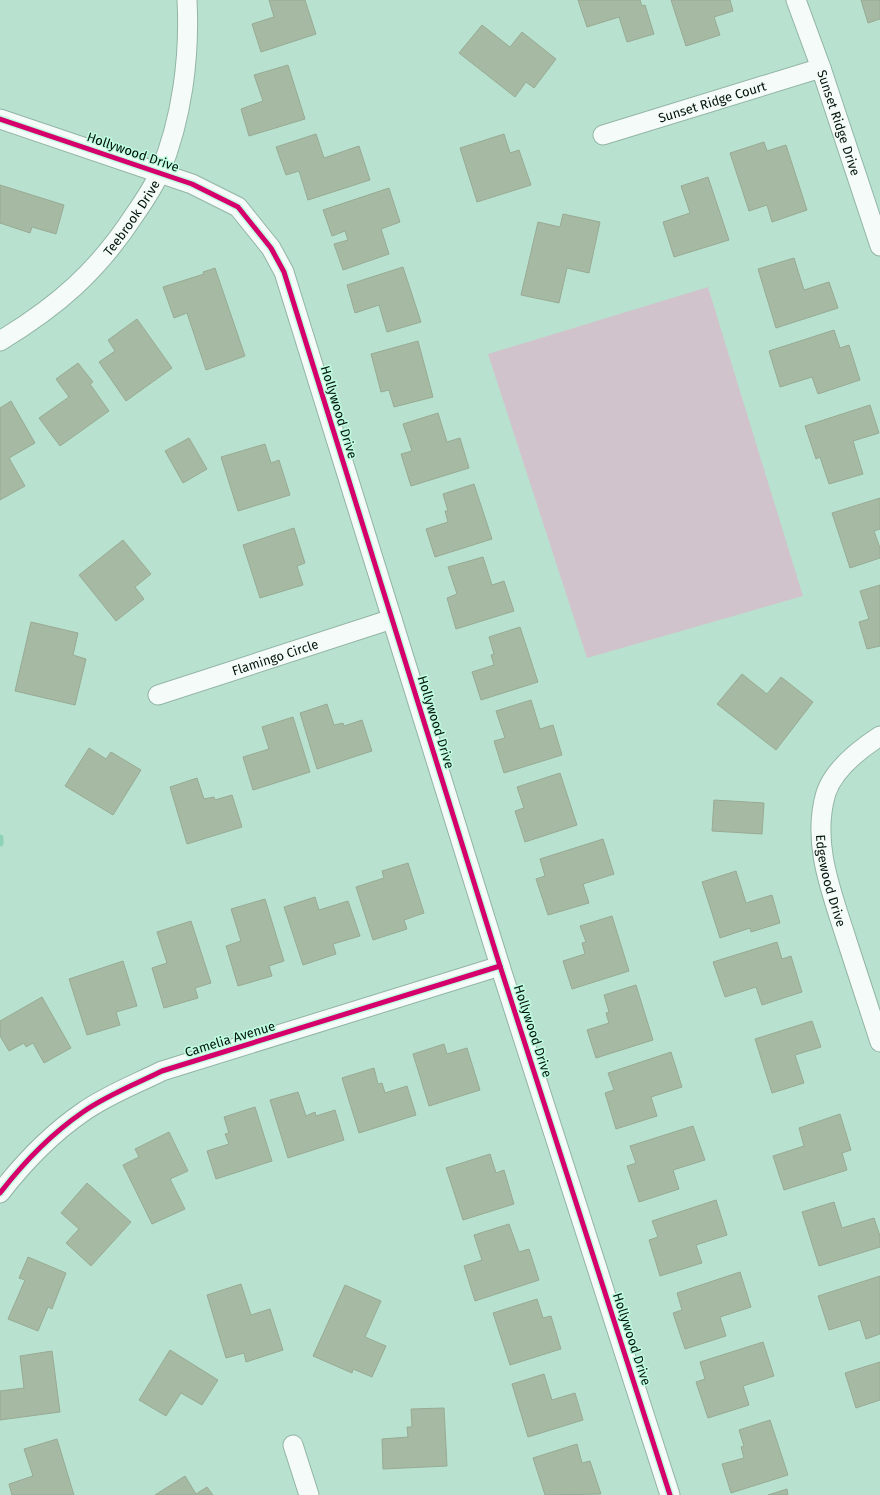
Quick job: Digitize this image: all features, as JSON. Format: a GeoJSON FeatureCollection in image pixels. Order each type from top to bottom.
{"type":"FeatureCollection","features":[{"type":"Feature","properties":{"kind":"street","name":"Teebrook Drive"},"geometry":{"type":"LineString","coordinates":[[0,341],[62,299],[94,269],[119,239],[159,173],[172,138],[187,61],[187,0]]}},
{"type":"Feature","properties":{"kind":"street","name":"Sunset Ridge Drive"},"geometry":{"type":"LineString","coordinates":[[796,0],[821,68],[880,246]]}},
{"type":"Feature","properties":{"kind":"street","name":"Sunset Ridge Court"},"geometry":{"type":"LineString","coordinates":[[603,135],[821,68]]}},
{"type":"Feature","properties":{"kind":"street","name":"Hollywood Drive"},"geometry":{"type":"LineString","coordinates":[[0,119],[192,184],[238,207],[271,248],[281,266],[500,966],[670,1495]]}},
{"type":"Feature","properties":{"kind":"street","name":"Flamingo Circle"},"geometry":{"type":"LineString","coordinates":[[158,695],[392,619]]}},
{"type":"Feature","properties":{"kind":"street","name":"Edgewood Drive"},"geometry":{"type":"LineString","coordinates":[[880,736],[868,744],[832,780],[826,792],[823,808],[821,840],[825,871],[880,1042]]}},
{"type":"Feature","properties":{"kind":"street","name":"Camelia Avenue"},"geometry":{"type":"LineString","coordinates":[[0,1193],[19,1169],[53,1135],[84,1111],[124,1089],[162,1072],[500,966]]}},
{"type":"Feature","properties":{"kind":"street"},"geometry":{"type":"LineString","coordinates":[[293,1445],[309,1495]]}},
{"type":"Feature","properties":{"kind":"shaded area"},"geometry":{"type":"Polygon","coordinates":[[[708,287],[803,596],[587,658],[488,354],[708,287]]]}},
{"type":"Feature","properties":{"kind":"building"},"geometry":{"type":"Polygon","coordinates":[[[269,0],[305,0],[316,34],[261,52],[252,24],[274,17],[269,0]]]}},
{"type":"Feature","properties":{"kind":"building"},"geometry":{"type":"Polygon","coordinates":[[[578,0],[640,0],[642,6],[645,5],[654,34],[627,42],[619,17],[587,27],[578,0]]]}},
{"type":"Feature","properties":{"kind":"building"},"geometry":{"type":"Polygon","coordinates":[[[671,0],[730,0],[733,11],[714,17],[720,35],[686,46],[671,0]]]}},
{"type":"Feature","properties":{"kind":"building"},"geometry":{"type":"Polygon","coordinates":[[[861,0],[880,0],[880,19],[868,23],[861,0]]]}},
{"type":"Feature","properties":{"kind":"building"},"geometry":{"type":"Polygon","coordinates":[[[482,25],[510,47],[522,32],[556,59],[534,88],[526,82],[515,97],[459,53],[482,25]]]}},
{"type":"Feature","properties":{"kind":"building"},"geometry":{"type":"Polygon","coordinates":[[[288,65],[305,119],[249,136],[241,109],[263,101],[254,75],[288,65]]]}},
{"type":"Feature","properties":{"kind":"building"},"geometry":{"type":"Polygon","coordinates":[[[316,134],[324,158],[359,146],[370,180],[308,200],[299,171],[286,175],[276,147],[316,134]]]}},
{"type":"Feature","properties":{"kind":"building"},"geometry":{"type":"Polygon","coordinates":[[[504,134],[510,153],[519,150],[531,185],[477,202],[460,148],[504,134]]]}},
{"type":"Feature","properties":{"kind":"building"},"geometry":{"type":"Polygon","coordinates":[[[764,142],[767,151],[786,145],[807,210],[772,222],[767,205],[749,211],[730,153],[764,142]]]}},
{"type":"Feature","properties":{"kind":"building"},"geometry":{"type":"Polygon","coordinates":[[[708,177],[729,240],[674,257],[663,222],[690,213],[681,186],[708,177]]]}},
{"type":"Feature","properties":{"kind":"building"},"geometry":{"type":"Polygon","coordinates":[[[0,185],[64,205],[56,234],[32,227],[30,233],[0,223],[0,185]]]}},
{"type":"Feature","properties":{"kind":"building"},"geometry":{"type":"Polygon","coordinates":[[[389,188],[400,222],[381,229],[389,254],[343,270],[334,244],[348,240],[345,231],[332,236],[323,210],[389,188]]]}},
{"type":"Feature","properties":{"kind":"building"},"geometry":{"type":"Polygon","coordinates":[[[563,214],[600,222],[589,273],[567,268],[559,303],[521,295],[538,222],[560,227],[563,214]]]}},
{"type":"Feature","properties":{"kind":"building"},"geometry":{"type":"Polygon","coordinates":[[[794,258],[804,290],[829,282],[838,308],[776,328],[758,269],[794,258]]]}},
{"type":"Feature","properties":{"kind":"building"},"geometry":{"type":"Polygon","coordinates":[[[403,267],[421,322],[387,332],[379,305],[355,313],[347,285],[403,267]]]}},
{"type":"Feature","properties":{"kind":"building"},"geometry":{"type":"Polygon","coordinates":[[[215,268],[245,356],[206,370],[187,313],[174,318],[163,287],[204,274],[203,272],[215,268]]]}},
{"type":"Feature","properties":{"kind":"building"},"geometry":{"type":"Polygon","coordinates":[[[137,319],[172,368],[126,401],[99,362],[115,351],[108,340],[137,319]]]}},
{"type":"Feature","properties":{"kind":"building"},"geometry":{"type":"Polygon","coordinates":[[[834,330],[840,348],[849,345],[860,380],[818,394],[812,377],[780,387],[769,351],[834,330]]]}},
{"type":"Feature","properties":{"kind":"building"},"geometry":{"type":"Polygon","coordinates":[[[418,341],[433,397],[394,407],[389,390],[381,392],[371,354],[418,341]]]}},
{"type":"Feature","properties":{"kind":"building"},"geometry":{"type":"Polygon","coordinates":[[[78,363],[93,382],[90,384],[109,411],[60,446],[39,418],[69,397],[56,379],[78,363]]]}},
{"type":"Feature","properties":{"kind":"building"},"geometry":{"type":"Polygon","coordinates":[[[11,401],[35,443],[9,458],[25,486],[0,500],[0,408],[11,401]]]}},
{"type":"Feature","properties":{"kind":"building"},"geometry":{"type":"Polygon","coordinates":[[[870,405],[879,433],[853,441],[863,474],[829,484],[820,457],[816,459],[805,426],[870,405]]]}},
{"type":"Feature","properties":{"kind":"building"},"geometry":{"type":"Polygon","coordinates":[[[438,413],[447,442],[460,438],[469,468],[411,486],[401,454],[412,451],[403,424],[438,413]]]}},
{"type":"Feature","properties":{"kind":"building"},"geometry":{"type":"Polygon","coordinates":[[[189,438],[207,469],[183,483],[165,451],[189,438]]]}},
{"type":"Feature","properties":{"kind":"building"},"geometry":{"type":"Polygon","coordinates":[[[265,444],[271,463],[279,460],[290,495],[238,511],[221,457],[265,444]]]}},
{"type":"Feature","properties":{"kind":"building"},"geometry":{"type":"Polygon","coordinates":[[[474,484],[492,539],[435,557],[426,529],[448,522],[445,511],[448,511],[443,494],[474,484]]]}},
{"type":"Feature","properties":{"kind":"building"},"geometry":{"type":"Polygon","coordinates":[[[880,498],[880,529],[874,531],[880,548],[880,558],[850,568],[832,513],[880,498]]]}},
{"type":"Feature","properties":{"kind":"building"},"geometry":{"type":"Polygon","coordinates":[[[294,528],[305,563],[297,566],[303,585],[260,598],[243,545],[294,528]]]}},
{"type":"Feature","properties":{"kind":"building"},"geometry":{"type":"Polygon","coordinates":[[[123,540],[151,574],[135,587],[144,599],[116,621],[79,575],[123,540]]]}},
{"type":"Feature","properties":{"kind":"building"},"geometry":{"type":"Polygon","coordinates":[[[483,557],[492,585],[504,581],[514,611],[456,629],[447,598],[457,594],[448,567],[483,557]]]}},
{"type":"Feature","properties":{"kind":"building"},"geometry":{"type":"Polygon","coordinates":[[[880,585],[880,646],[867,649],[859,622],[869,619],[860,591],[880,585]]]}},
{"type":"Feature","properties":{"kind":"building"},"geometry":{"type":"Polygon","coordinates":[[[31,622],[78,633],[73,655],[86,659],[75,705],[15,691],[31,622]]]}},
{"type":"Feature","properties":{"kind":"building"},"geometry":{"type":"Polygon","coordinates":[[[520,627],[538,682],[481,700],[472,672],[494,665],[491,655],[494,654],[489,637],[520,627]]]}},
{"type":"Feature","properties":{"kind":"building"},"geometry":{"type":"Polygon","coordinates":[[[742,674],[767,694],[781,677],[813,702],[776,750],[717,704],[742,674]]]}},
{"type":"Feature","properties":{"kind":"building"},"geometry":{"type":"Polygon","coordinates":[[[531,700],[540,729],[553,725],[562,755],[504,773],[494,741],[505,738],[496,711],[531,700]]]}},
{"type":"Feature","properties":{"kind":"building"},"geometry":{"type":"Polygon","coordinates":[[[327,704],[334,725],[343,723],[344,726],[362,720],[372,751],[317,769],[300,713],[327,704]]]}},
{"type":"Feature","properties":{"kind":"building"},"geometry":{"type":"Polygon","coordinates":[[[293,717],[310,772],[253,790],[243,757],[269,749],[262,727],[293,717]]]}},
{"type":"Feature","properties":{"kind":"building"},"geometry":{"type":"Polygon","coordinates":[[[89,748],[106,759],[111,752],[141,770],[113,815],[65,786],[89,748]]]}},
{"type":"Feature","properties":{"kind":"building"},"geometry":{"type":"Polygon","coordinates":[[[560,773],[577,825],[525,842],[515,811],[524,808],[517,787],[560,773]]]}},
{"type":"Feature","properties":{"kind":"building"},"geometry":{"type":"Polygon","coordinates":[[[197,778],[204,799],[214,797],[215,800],[232,795],[242,827],[187,844],[170,787],[197,778]]]}},
{"type":"Feature","properties":{"kind":"building"},"geometry":{"type":"Polygon","coordinates":[[[714,800],[764,803],[762,834],[712,831],[714,800]]]}},
{"type":"Feature","properties":{"kind":"building"},"geometry":{"type":"Polygon","coordinates":[[[603,839],[614,874],[583,884],[589,903],[548,915],[536,879],[545,876],[540,859],[603,839]]]}},
{"type":"Feature","properties":{"kind":"building"},"geometry":{"type":"Polygon","coordinates":[[[408,863],[424,913],[404,920],[407,929],[373,940],[356,887],[384,878],[382,871],[408,863]]]}},
{"type":"Feature","properties":{"kind":"building"},"geometry":{"type":"Polygon","coordinates":[[[736,871],[746,903],[772,895],[780,923],[751,932],[750,928],[720,938],[702,882],[736,871]]]}},
{"type":"Feature","properties":{"kind":"building"},"geometry":{"type":"Polygon","coordinates":[[[315,897],[319,910],[348,901],[360,936],[333,944],[336,954],[303,965],[284,907],[315,897]]]}},
{"type":"Feature","properties":{"kind":"building"},"geometry":{"type":"Polygon","coordinates":[[[265,899],[284,961],[269,966],[272,976],[238,986],[226,946],[241,941],[231,909],[265,899]]]}},
{"type":"Feature","properties":{"kind":"building"},"geometry":{"type":"Polygon","coordinates":[[[612,916],[629,971],[572,989],[563,961],[585,954],[582,943],[586,942],[580,926],[612,916]]]}},
{"type":"Feature","properties":{"kind":"building"},"geometry":{"type":"Polygon","coordinates":[[[191,921],[211,983],[195,988],[198,998],[164,1008],[152,968],[167,963],[157,932],[191,921]]]}},
{"type":"Feature","properties":{"kind":"building"},"geometry":{"type":"Polygon","coordinates":[[[777,942],[782,959],[791,956],[802,992],[762,1005],[756,987],[725,997],[713,962],[777,942]]]}},
{"type":"Feature","properties":{"kind":"building"},"geometry":{"type":"Polygon","coordinates":[[[123,961],[137,1006],[116,1012],[120,1025],[87,1035],[69,979],[123,961]]]}},
{"type":"Feature","properties":{"kind":"building"},"geometry":{"type":"Polygon","coordinates":[[[636,985],[653,1040],[596,1058],[587,1030],[609,1023],[606,1013],[609,1012],[604,995],[636,985]]]}},
{"type":"Feature","properties":{"kind":"building"},"geometry":{"type":"Polygon","coordinates":[[[42,997],[71,1048],[44,1063],[33,1043],[26,1047],[24,1043],[9,1051],[0,1036],[0,1021],[42,997]]]}},
{"type":"Feature","properties":{"kind":"building"},"geometry":{"type":"Polygon","coordinates":[[[812,1021],[821,1047],[795,1055],[804,1083],[772,1093],[755,1039],[812,1021]]]}},
{"type":"Feature","properties":{"kind":"building"},"geometry":{"type":"Polygon","coordinates":[[[444,1044],[447,1054],[467,1048],[480,1090],[429,1106],[413,1054],[444,1044]]]}},
{"type":"Feature","properties":{"kind":"building"},"geometry":{"type":"Polygon","coordinates":[[[671,1052],[682,1087],[651,1097],[657,1116],[616,1129],[605,1093],[614,1090],[608,1073],[671,1052]]]}},
{"type":"Feature","properties":{"kind":"building"},"geometry":{"type":"Polygon","coordinates":[[[374,1068],[378,1084],[382,1083],[385,1093],[407,1086],[416,1115],[359,1133],[342,1078],[374,1068]]]}},
{"type":"Feature","properties":{"kind":"building"},"geometry":{"type":"Polygon","coordinates":[[[298,1092],[306,1116],[315,1112],[316,1116],[335,1110],[344,1140],[288,1158],[270,1100],[298,1092]]]}},
{"type":"Feature","properties":{"kind":"building"},"geometry":{"type":"Polygon","coordinates":[[[255,1107],[272,1161],[216,1179],[207,1151],[229,1144],[225,1134],[229,1133],[224,1117],[255,1107]]]}},
{"type":"Feature","properties":{"kind":"building"},"geometry":{"type":"Polygon","coordinates":[[[840,1114],[851,1150],[842,1153],[847,1170],[784,1190],[773,1156],[804,1146],[799,1128],[840,1114]]]}},
{"type":"Feature","properties":{"kind":"building"},"geometry":{"type":"Polygon","coordinates":[[[693,1126],[705,1160],[673,1170],[679,1189],[639,1202],[627,1166],[636,1163],[630,1146],[693,1126]]]}},
{"type":"Feature","properties":{"kind":"building"},"geometry":{"type":"Polygon","coordinates":[[[169,1132],[188,1171],[170,1179],[185,1209],[152,1224],[123,1165],[139,1157],[135,1149],[169,1132]]]}},
{"type":"Feature","properties":{"kind":"building"},"geometry":{"type":"Polygon","coordinates":[[[490,1154],[496,1173],[504,1170],[514,1204],[463,1220],[446,1168],[490,1154]]]}},
{"type":"Feature","properties":{"kind":"building"},"geometry":{"type":"Polygon","coordinates":[[[87,1183],[131,1222],[91,1266],[66,1243],[79,1229],[61,1213],[87,1183]]]}},
{"type":"Feature","properties":{"kind":"building"},"geometry":{"type":"Polygon","coordinates":[[[716,1200],[727,1235],[696,1245],[702,1263],[660,1276],[649,1240],[658,1237],[652,1221],[716,1200]]]}},
{"type":"Feature","properties":{"kind":"building"},"geometry":{"type":"Polygon","coordinates":[[[834,1202],[842,1228],[874,1218],[880,1236],[880,1247],[819,1266],[802,1212],[834,1202]]]}},
{"type":"Feature","properties":{"kind":"building"},"geometry":{"type":"Polygon","coordinates":[[[509,1224],[519,1252],[529,1249],[539,1280],[475,1301],[464,1266],[482,1260],[474,1235],[509,1224]]]}},
{"type":"Feature","properties":{"kind":"building"},"geometry":{"type":"Polygon","coordinates":[[[28,1257],[66,1273],[52,1309],[48,1307],[38,1331],[8,1319],[25,1280],[19,1278],[28,1257]]]}},
{"type":"Feature","properties":{"kind":"building"},"geometry":{"type":"Polygon","coordinates":[[[740,1272],[751,1307],[720,1317],[726,1336],[685,1349],[673,1313],[682,1310],[677,1293],[740,1272]]]}},
{"type":"Feature","properties":{"kind":"building"},"geometry":{"type":"Polygon","coordinates":[[[880,1276],[880,1334],[866,1339],[860,1320],[829,1330],[818,1296],[880,1276]]]}},
{"type":"Feature","properties":{"kind":"building"},"geometry":{"type":"Polygon","coordinates":[[[241,1284],[251,1315],[270,1309],[283,1350],[246,1362],[244,1353],[226,1358],[207,1295],[241,1284]]]}},
{"type":"Feature","properties":{"kind":"building"},"geometry":{"type":"Polygon","coordinates":[[[345,1285],[381,1301],[365,1337],[386,1346],[372,1377],[353,1369],[352,1373],[313,1356],[345,1285]]]}},
{"type":"Feature","properties":{"kind":"building"},"geometry":{"type":"Polygon","coordinates":[[[537,1299],[543,1318],[551,1316],[561,1349],[510,1365],[493,1313],[537,1299]]]}},
{"type":"Feature","properties":{"kind":"building"},"geometry":{"type":"Polygon","coordinates":[[[763,1342],[774,1376],[743,1386],[749,1405],[708,1418],[696,1382],[705,1379],[700,1362],[763,1342]]]}},
{"type":"Feature","properties":{"kind":"building"},"geometry":{"type":"Polygon","coordinates":[[[170,1350],[218,1380],[202,1405],[181,1393],[166,1416],[139,1400],[170,1350]]]}},
{"type":"Feature","properties":{"kind":"building"},"geometry":{"type":"Polygon","coordinates":[[[52,1351],[60,1412],[0,1420],[0,1391],[24,1388],[20,1356],[52,1351]]]}},
{"type":"Feature","properties":{"kind":"building"},"geometry":{"type":"Polygon","coordinates":[[[880,1362],[880,1400],[856,1408],[845,1373],[880,1362]]]}},
{"type":"Feature","properties":{"kind":"building"},"geometry":{"type":"Polygon","coordinates":[[[544,1374],[552,1400],[575,1393],[583,1420],[528,1437],[512,1384],[544,1374]]]}},
{"type":"Feature","properties":{"kind":"building"},"geometry":{"type":"Polygon","coordinates":[[[444,1408],[447,1466],[383,1469],[382,1439],[408,1437],[407,1427],[412,1427],[411,1409],[444,1408]]]}},
{"type":"Feature","properties":{"kind":"building"},"geometry":{"type":"Polygon","coordinates":[[[770,1420],[788,1475],[731,1493],[722,1464],[744,1458],[741,1447],[744,1446],[739,1430],[770,1420]]]}},
{"type":"Feature","properties":{"kind":"building"},"geometry":{"type":"Polygon","coordinates":[[[57,1439],[74,1495],[12,1495],[9,1484],[33,1476],[24,1449],[57,1439]]]}},
{"type":"Feature","properties":{"kind":"building"},"geometry":{"type":"Polygon","coordinates":[[[577,1444],[582,1463],[590,1461],[601,1494],[545,1495],[533,1458],[577,1444]]]}},
{"type":"Feature","properties":{"kind":"building"},"geometry":{"type":"Polygon","coordinates":[[[185,1476],[196,1494],[207,1487],[213,1495],[155,1495],[185,1476]]]}},
{"type":"Feature","properties":{"kind":"building"},"geometry":{"type":"Polygon","coordinates":[[[787,1489],[788,1495],[768,1495],[787,1489]]]}},
{"type":"Feature","properties":{"kind":"waterway"},"geometry":{"type":"LineString","coordinates":[[0,838],[0,843]]}},
{"type":"Feature","properties":{"kind":"cycle path"},"geometry":{"type":"LineString","coordinates":[[0,119],[192,184],[238,207],[271,248],[284,272],[500,966],[670,1495]]}},
{"type":"Feature","properties":{"kind":"cycle path"},"geometry":{"type":"LineString","coordinates":[[0,1193],[38,1149],[71,1121],[102,1100],[162,1071],[500,966]]}}]}
